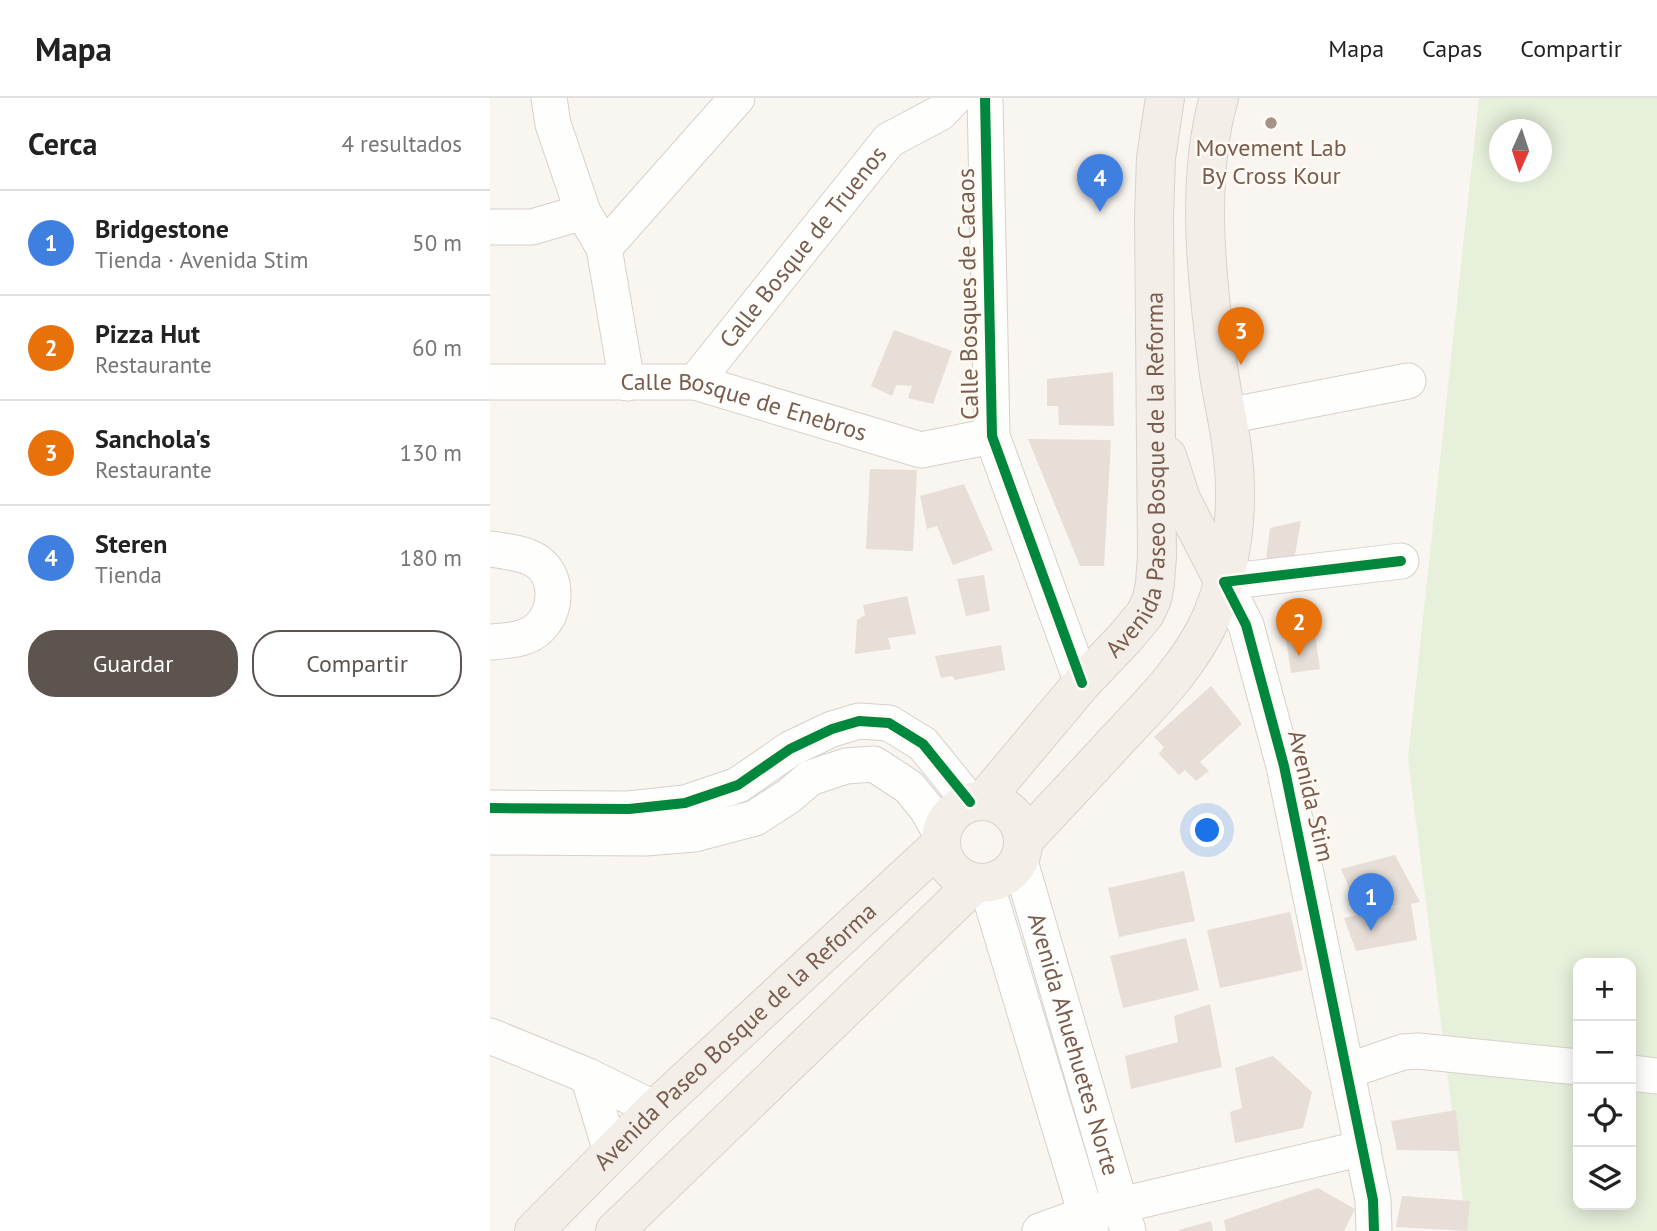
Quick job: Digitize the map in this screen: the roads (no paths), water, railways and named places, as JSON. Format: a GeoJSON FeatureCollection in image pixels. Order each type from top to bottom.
{"type":"FeatureCollection","features":[{"type":"Feature","properties":{"kind":"main road","name":"Avenida Paseo Bosque de la Reforma"},"geometry":{"type":"LineString","coordinates":[[977,802],[1124,639],[1145,614],[1152,599],[1157,555],[1154,217],[1156,158],[1165,98]]}},
{"type":"Feature","properties":{"kind":"main road"},"geometry":{"type":"LineString","coordinates":[[615,1231],[981,883],[1000,879],[1010,872],[1021,849],[1155,699],[1182,667],[1199,641],[1224,582],[1235,500],[1234,459],[1219,369],[1209,276],[1206,205],[1207,168],[1213,119],[1219,98]]}},
{"type":"Feature","properties":{"kind":"main road"},"geometry":{"type":"LineString","coordinates":[[1156,424],[1181,499],[1224,582]]}},
{"type":"Feature","properties":{"kind":"main road"},"geometry":{"type":"LineString","coordinates":[[981,883],[954,871],[946,862],[941,839],[950,816],[977,802],[995,803],[1006,808],[1020,827],[1021,849]]}},
{"type":"Feature","properties":{"kind":"main road","name":"Avenida Paseo Bosque de la Reforma"},"geometry":{"type":"LineString","coordinates":[[534,1231],[655,1109],[941,839]]}},
{"type":"Feature","properties":{"kind":"street"},"geometry":{"type":"LineString","coordinates":[[549,98],[553,124],[583,212],[604,248],[627,383]]}},
{"type":"Feature","properties":{"kind":"street"},"geometry":{"type":"LineString","coordinates":[[604,248],[737,98]]}},
{"type":"Feature","properties":{"kind":"street","name":"Calle Bosque de Truenos"},"geometry":{"type":"LineString","coordinates":[[695,382],[889,140],[940,113],[954,98]]}},
{"type":"Feature","properties":{"kind":"street","name":"Calle Bosques de Cacaos"},"geometry":{"type":"LineString","coordinates":[[985,98],[992,436],[1082,683]]}},
{"type":"Feature","properties":{"kind":"street"},"geometry":{"type":"LineString","coordinates":[[490,227],[532,227],[583,212]]}},
{"type":"Feature","properties":{"kind":"street"},"geometry":{"type":"LineString","coordinates":[[1227,415],[1408,381]]}},
{"type":"Feature","properties":{"kind":"street","name":"Calle Bosque de Enebros"},"geometry":{"type":"LineString","coordinates":[[490,382],[695,382],[920,450],[992,436]]}},
{"type":"Feature","properties":{"kind":"street"},"geometry":{"type":"LineString","coordinates":[[490,549],[537,561],[552,580],[554,602],[541,627],[515,641],[490,642]]}},
{"type":"Feature","properties":{"kind":"street"},"geometry":{"type":"LineString","coordinates":[[1224,582],[1401,561]]}},
{"type":"Feature","properties":{"kind":"street","name":"Avenida Stim"},"geometry":{"type":"LineString","coordinates":[[1224,582],[1246,625],[1284,766],[1363,1148],[1373,1200],[1374,1231]]}},
{"type":"Feature","properties":{"kind":"street"},"geometry":{"type":"LineString","coordinates":[[490,808],[629,809],[684,803],[738,785],[790,749],[832,729],[859,721],[889,723],[923,744],[977,802]]}},
{"type":"Feature","properties":{"kind":"street"},"geometry":{"type":"LineString","coordinates":[[490,837],[645,838],[694,834],[755,818],[789,796],[810,778],[846,766],[874,764],[909,787],[927,809],[941,839]]}},
{"type":"Feature","properties":{"kind":"street"},"geometry":{"type":"LineString","coordinates":[[765,768],[789,796]]}},
{"type":"Feature","properties":{"kind":"street","name":"Avenida Ahuehuetes Norte"},"geometry":{"type":"LineString","coordinates":[[1021,849],[1124,1218]]}},
{"type":"Feature","properties":{"kind":"street","name":"Avenida Ahuehuetes Norte"},"geometry":{"type":"LineString","coordinates":[[981,883],[1089,1222]]}},
{"type":"Feature","properties":{"kind":"street"},"geometry":{"type":"LineString","coordinates":[[490,1036],[588,1076],[655,1109]]}},
{"type":"Feature","properties":{"kind":"street"},"geometry":{"type":"LineString","coordinates":[[1348,1071],[1403,1052],[1418,1051],[1573,1066]]}},
{"type":"Feature","properties":{"kind":"street"},"geometry":{"type":"LineString","coordinates":[[1636,1074],[1657,1076]]}},
{"type":"Feature","properties":{"kind":"street"},"geometry":{"type":"LineString","coordinates":[[588,1076],[611,1152]]}},
{"type":"Feature","properties":{"kind":"street"},"geometry":{"type":"LineString","coordinates":[[1040,1231],[1124,1218],[1363,1148]]}},
{"type":"Feature","properties":{"kind":"place","name":"Movement Lab By Cross Kour"},"geometry":{"type":"Point","coordinates":[1271,123]}},
{"type":"Feature","properties":{"kind":"place","name":"Steren"},"geometry":{"type":"Point","coordinates":[1100,212]}},
{"type":"Feature","properties":{"kind":"place","name":"Sanchola's"},"geometry":{"type":"Point","coordinates":[1241,365]}},
{"type":"Feature","properties":{"kind":"place","name":"Pizza Hut"},"geometry":{"type":"Point","coordinates":[1299,656]}},
{"type":"Feature","properties":{"kind":"place","name":"Bridgestone"},"geometry":{"type":"Point","coordinates":[1371,931]}}]}
